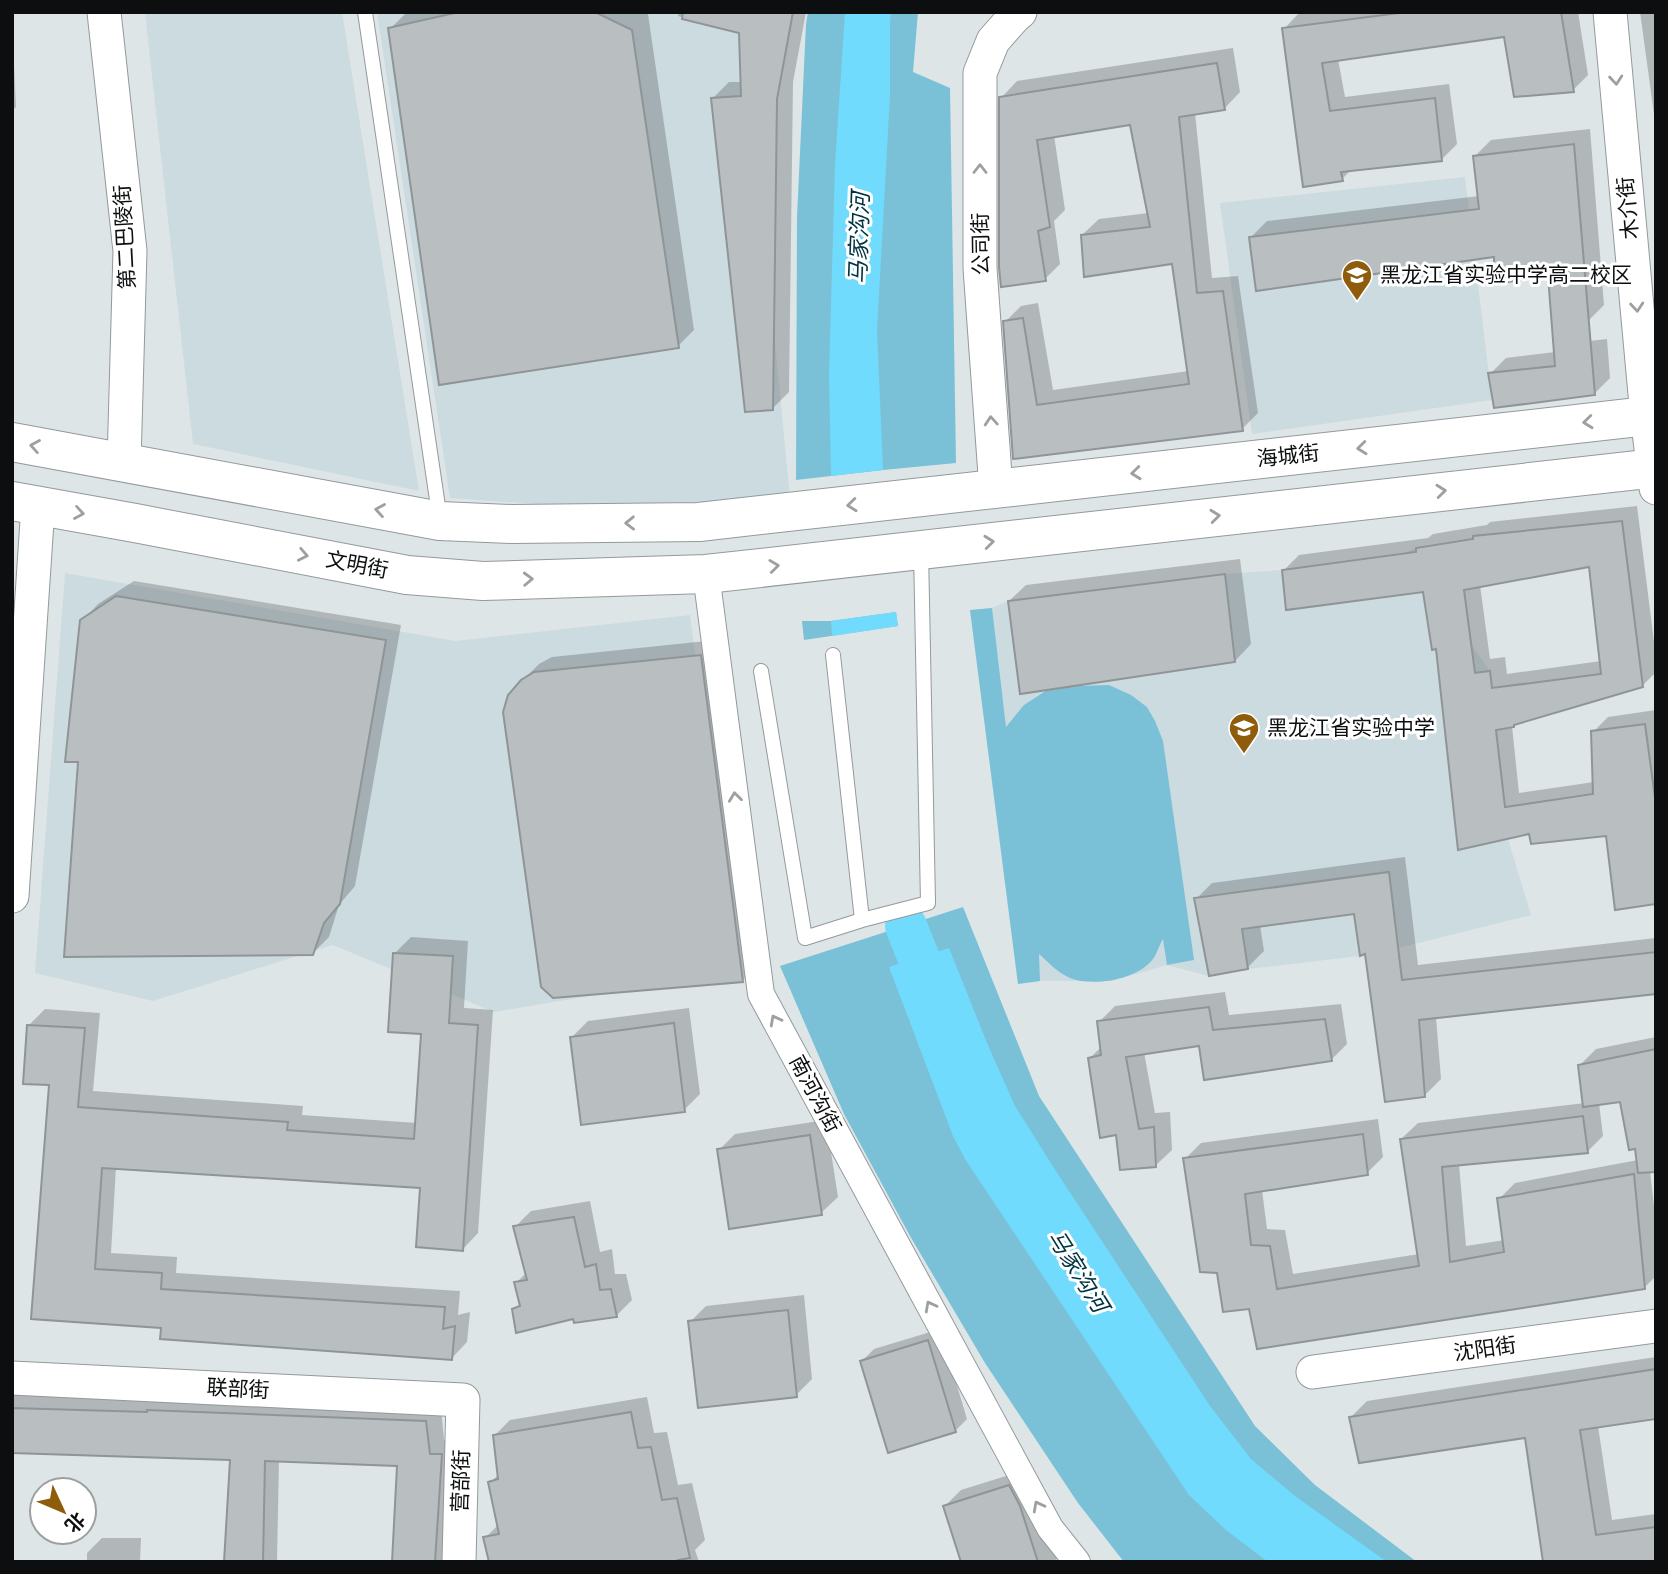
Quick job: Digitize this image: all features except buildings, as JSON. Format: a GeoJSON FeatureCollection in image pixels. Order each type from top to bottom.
{"type":"FeatureCollection","features":[{"type":"Feature","properties":{"kind":"main road","name":"海城街"},"geometry":{"type":"LineString","coordinates":[[440,521],[512,524],[699,522],[1651,415]]}},
{"type":"Feature","properties":{"kind":"main road"},"geometry":{"type":"LineString","coordinates":[[12,443],[440,521]]}},
{"type":"Feature","properties":{"kind":"main road"},"geometry":{"type":"LineString","coordinates":[[921,549],[1655,474]]}},
{"type":"Feature","properties":{"kind":"main road","name":"文明街"},"geometry":{"type":"LineString","coordinates":[[25,503],[407,575],[483,581],[706,574],[921,549]]}},
{"type":"Feature","properties":{"kind":"street","name":"第二巴陵街"},"geometry":{"type":"LineString","coordinates":[[104,12],[130,251],[124,463]]}},
{"type":"Feature","properties":{"kind":"street","name":"公司街"},"geometry":{"type":"LineString","coordinates":[[996,489],[980,268],[980,73],[993,41],[1020,12]]}},
{"type":"Feature","properties":{"kind":"street","name":"木介街"},"geometry":{"type":"LineString","coordinates":[[1610,12],[1655,474]]}},
{"type":"Feature","properties":{"kind":"street"},"geometry":{"type":"LineString","coordinates":[[12,896],[25,503]]}},
{"type":"Feature","properties":{"kind":"street","name":"南河沟街"},"geometry":{"type":"LineString","coordinates":[[706,574],[761,994],[1050,1528],[1077,1562]]}},
{"type":"Feature","properties":{"kind":"street","name":"沈阳街"},"geometry":{"type":"LineString","coordinates":[[1314,1372],[1656,1326]]}},
{"type":"Feature","properties":{"kind":"street","name":"联部街"},"geometry":{"type":"LineString","coordinates":[[12,1378],[463,1400]]}},
{"type":"Feature","properties":{"kind":"street","name":"营部街"},"geometry":{"type":"LineString","coordinates":[[459,1562],[463,1400]]}},
{"type":"Feature","properties":{"kind":"lane"},"geometry":{"type":"LineString","coordinates":[[365,12],[440,521]]}},
{"type":"Feature","properties":{"kind":"lane"},"geometry":{"type":"LineString","coordinates":[[761,671],[805,938],[928,903],[921,549]]}},
{"type":"Feature","properties":{"kind":"lane"},"geometry":{"type":"LineString","coordinates":[[833,655],[862,920]]}},
{"type":"Feature","properties":{"kind":"shaded area"},"geometry":{"type":"Polygon","coordinates":[[[342,12],[419,491],[193,444],[145,13],[342,12]]]}},
{"type":"Feature","properties":{"kind":"shaded area"},"geometry":{"type":"Polygon","coordinates":[[[377,12],[743,12],[790,498],[594,508],[450,498],[377,12]]]}},
{"type":"Feature","properties":{"kind":"shaded area"},"geometry":{"type":"Polygon","coordinates":[[[808,12],[918,12],[913,72],[950,88],[956,463],[796,480],[797,217],[808,12]]]}},
{"type":"Feature","properties":{"kind":"shaded area","name":"黑龙江省实验中学高二校区"},"geometry":{"type":"Polygon","coordinates":[[[1465,177],[1492,400],[1252,434],[1220,203],[1465,177]]]}},
{"type":"Feature","properties":{"kind":"shaded area","name":"黑龙江省实验中学"},"geometry":{"type":"Polygon","coordinates":[[[1458,541],[1471,644],[1490,671],[1508,839],[1531,915],[1360,956],[1209,976],[1167,965],[1112,981],[1040,981],[1018,984],[970,610],[992,608],[1008,601],[1401,554],[1416,548],[1458,541]]]}},
{"type":"Feature","properties":{"kind":"shaded area"},"geometry":{"type":"Polygon","coordinates":[[[65,573],[455,641],[690,615],[736,971],[494,1012],[333,945],[153,1001],[35,973],[65,573]]]}},
{"type":"Feature","properties":{"kind":"shaded area"},"geometry":{"type":"Polygon","coordinates":[[[992,608],[1006,727],[1024,705],[1047,690],[1109,685],[1131,695],[1147,707],[1163,741],[1194,960],[1167,965],[1163,939],[1153,959],[1137,972],[1114,980],[1090,982],[1066,976],[1039,954],[1040,981],[1018,984],[970,610],[992,608]]]}},
{"type":"Feature","properties":{"kind":"shaded area"},"geometry":{"type":"Polygon","coordinates":[[[896,612],[898,626],[804,640],[802,621],[831,621],[896,612]]]}},
{"type":"Feature","properties":{"kind":"shaded area"},"geometry":{"type":"Polygon","coordinates":[[[963,907],[1039,1096],[1255,1426],[1315,1485],[1417,1562],[1124,1562],[1078,1503],[985,1363],[910,1236],[844,1114],[780,966],[963,907]]]}},
{"type":"Feature","properties":{"kind":"water"},"geometry":{"type":"Polygon","coordinates":[[[845,12],[891,12],[890,94],[877,331],[883,470],[831,476],[829,375],[835,165],[845,12]]]}},
{"type":"Feature","properties":{"kind":"water"},"geometry":{"type":"Polygon","coordinates":[[[896,612],[898,626],[832,636],[831,621],[896,612]]]}},
{"type":"Feature","properties":{"kind":"water"},"geometry":{"type":"Polygon","coordinates":[[[949,948],[1015,1106],[1210,1406],[1251,1459],[1295,1496],[1387,1562],[1268,1562],[1226,1530],[1189,1495],[965,1159],[953,1136],[889,967],[949,948]]]}},
{"type":"Feature","properties":{"kind":"waterway","name":"马家沟河"},"geometry":{"type":"LineString","coordinates":[[906,926],[939,1009]]}},
{"type":"Feature","properties":{"kind":"place","name":"黑龙江省实验中学高二校区"},"geometry":{"type":"Point","coordinates":[1357,302]}},
{"type":"Feature","properties":{"kind":"place","name":"黑龙江省实验中学"},"geometry":{"type":"Point","coordinates":[1244,755]}}]}
